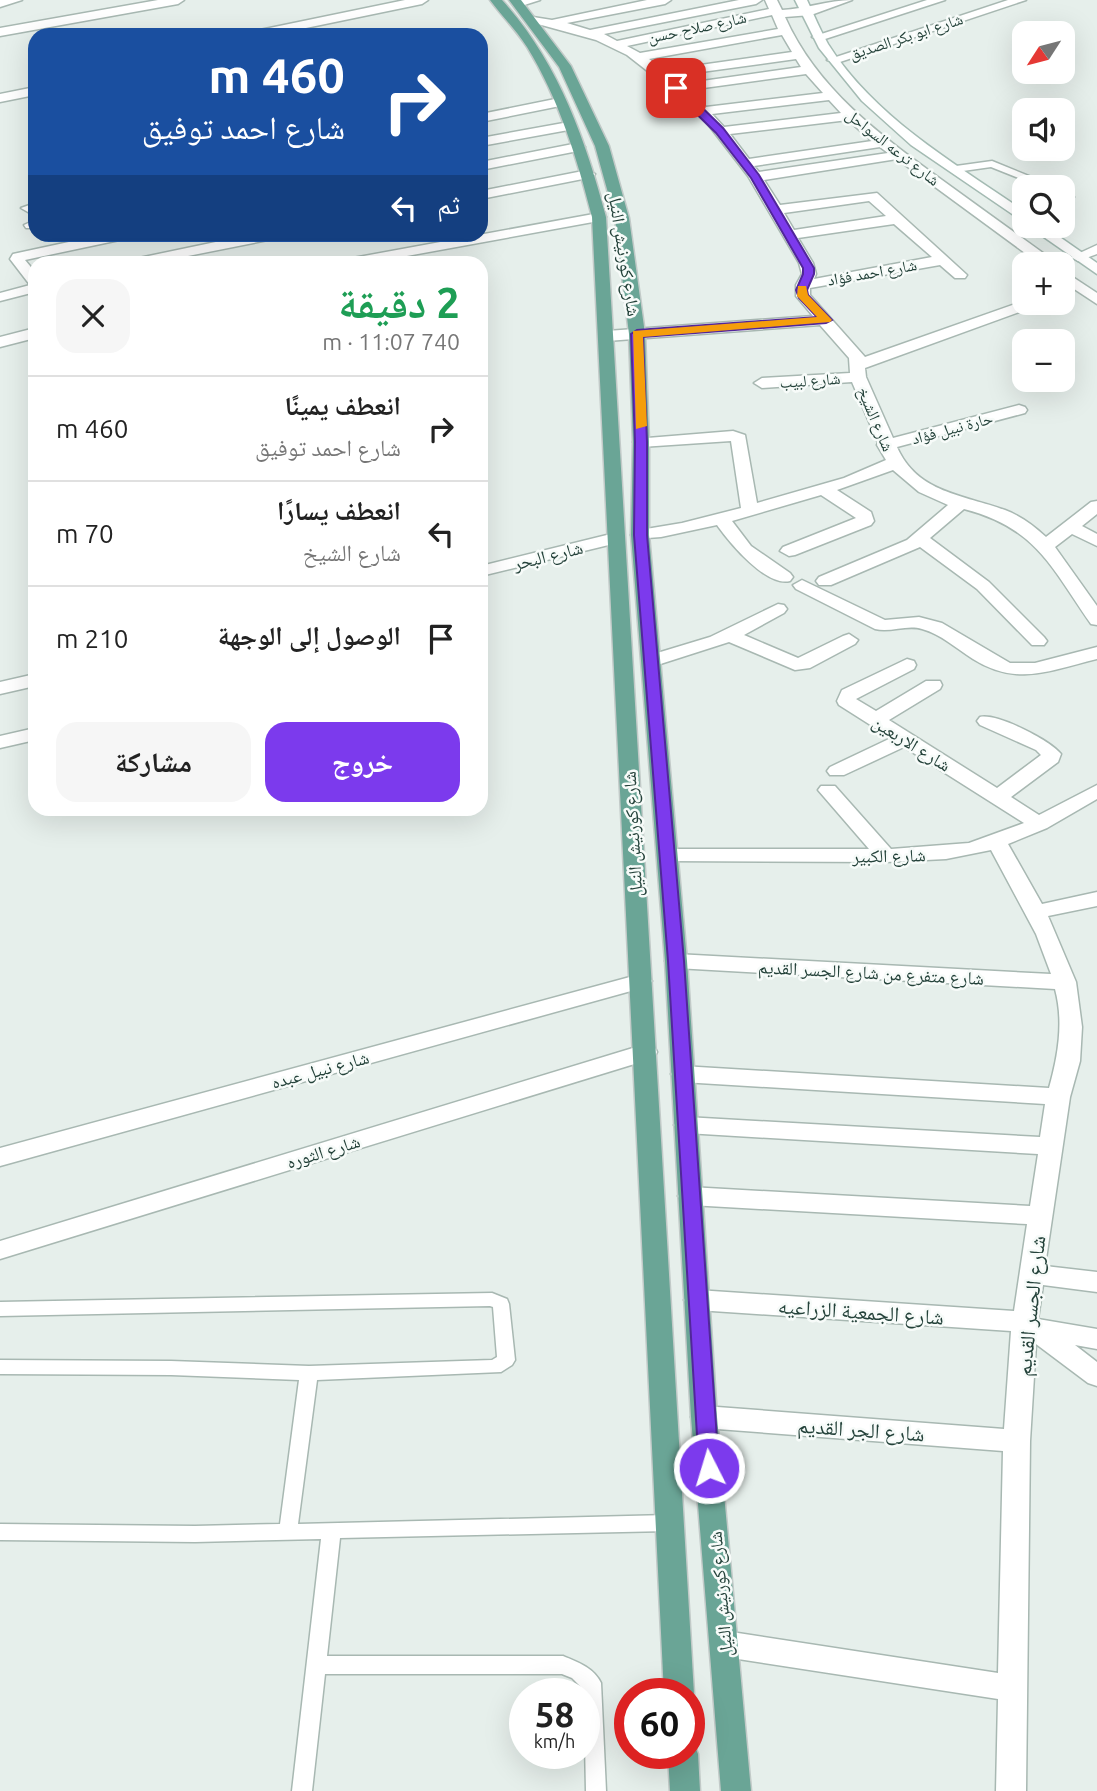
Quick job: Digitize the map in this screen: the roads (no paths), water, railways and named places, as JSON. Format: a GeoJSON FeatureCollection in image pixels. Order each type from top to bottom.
{"type":"FeatureCollection","features":[{"type":"Feature","properties":{"kind":"main road","name":"شارع كورنيش النيل"},"geometry":{"type":"LineString","coordinates":[[496,0],[532,18],[565,66],[608,163],[622,218],[637,334],[641,442],[640,535],[676,961],[704,1417],[736,1791]]}},
{"type":"Feature","properties":{"kind":"main road","name":"شارع كورنيش النيل"},"geometry":{"type":"LineString","coordinates":[[532,18],[588,174],[599,217],[678,1678]]}},
{"type":"Feature","properties":{"kind":"main road"},"geometry":{"type":"LineString","coordinates":[[629,771],[661,771]]}},
{"type":"Feature","properties":{"kind":"main road"},"geometry":{"type":"LineString","coordinates":[[684,1769],[685,1791]]}},
{"type":"Feature","properties":{"kind":"street"},"geometry":{"type":"LineString","coordinates":[[0,3],[16,0]]}},
{"type":"Feature","properties":{"kind":"street"},"geometry":{"type":"LineString","coordinates":[[0,32],[178,0]]}},
{"type":"Feature","properties":{"kind":"street"},"geometry":{"type":"LineString","coordinates":[[288,28],[422,0]]}},
{"type":"Feature","properties":{"kind":"street"},"geometry":{"type":"LineString","coordinates":[[532,18],[665,0]]}},
{"type":"Feature","properties":{"kind":"street"},"geometry":{"type":"LineString","coordinates":[[592,33],[756,0]]}},
{"type":"Feature","properties":{"kind":"street","name":"شارع صلاح حسن"},"geometry":{"type":"LineString","coordinates":[[618,44],[775,8],[846,0]]}},
{"type":"Feature","properties":{"kind":"street"},"geometry":{"type":"LineString","coordinates":[[818,37],[939,0]]}},
{"type":"Feature","properties":{"kind":"street","name":"شارع ابو بكر الصديق"},"geometry":{"type":"LineString","coordinates":[[832,60],[1020,0]]}},
{"type":"Feature","properties":{"kind":"street","name":"شارع ترعه السواحل"},"geometry":{"type":"LineString","coordinates":[[804,6],[832,60],[866,99],[891,121],[1012,209]]}},
{"type":"Feature","properties":{"kind":"street","name":"شارع ترعه السواحل"},"geometry":{"type":"LineString","coordinates":[[775,8],[798,55],[851,116],[883,143],[1033,252]]}},
{"type":"Feature","properties":{"kind":"street","name":"شارع الشيخ"},"geometry":{"type":"LineString","coordinates":[[532,18],[592,33],[639,57],[701,111],[746,163],[808,268],[803,296],[853,349],[858,371],[885,445],[895,462],[823,489],[750,511],[680,530],[640,535]]}},
{"type":"Feature","properties":{"kind":"street"},"geometry":{"type":"LineString","coordinates":[[639,57],[785,31]]}},
{"type":"Feature","properties":{"kind":"street"},"geometry":{"type":"LineString","coordinates":[[660,74],[798,55]]}},
{"type":"Feature","properties":{"kind":"street"},"geometry":{"type":"LineString","coordinates":[[676,88],[809,70]]}},
{"type":"Feature","properties":{"kind":"street"},"geometry":{"type":"LineString","coordinates":[[0,98],[28,92]]}},
{"type":"Feature","properties":{"kind":"street"},"geometry":{"type":"LineString","coordinates":[[701,111],[831,96]]}},
{"type":"Feature","properties":{"kind":"street"},"geometry":{"type":"LineString","coordinates":[[488,117],[560,102]]}},
{"type":"Feature","properties":{"kind":"street"},"geometry":{"type":"LineString","coordinates":[[719,131],[851,116]]}},
{"type":"Feature","properties":{"kind":"street"},"geometry":{"type":"LineString","coordinates":[[488,141],[569,126]]}},
{"type":"Feature","properties":{"kind":"street"},"geometry":{"type":"LineString","coordinates":[[746,163],[883,143]]}},
{"type":"Feature","properties":{"kind":"street"},"geometry":{"type":"LineString","coordinates":[[488,165],[578,147]]}},
{"type":"Feature","properties":{"kind":"street"},"geometry":{"type":"LineString","coordinates":[[756,177],[900,155]]}},
{"type":"Feature","properties":{"kind":"street"},"geometry":{"type":"LineString","coordinates":[[488,194],[588,174]]}},
{"type":"Feature","properties":{"kind":"street"},"geometry":{"type":"LineString","coordinates":[[776,210],[869,195],[960,275]]}},
{"type":"Feature","properties":{"kind":"street"},"geometry":{"type":"LineString","coordinates":[[488,237],[599,217]]}},
{"type":"Feature","properties":{"kind":"street"},"geometry":{"type":"LineString","coordinates":[[789,235],[897,219]]}},
{"type":"Feature","properties":{"kind":"street"},"geometry":{"type":"LineString","coordinates":[[1052,238],[1097,270]]}},
{"type":"Feature","properties":{"kind":"street"},"geometry":{"type":"LineString","coordinates":[[28,273],[17,259],[20,256],[89,242]]}},
{"type":"Feature","properties":{"kind":"street"},"geometry":{"type":"LineString","coordinates":[[169,256],[238,242]]}},
{"type":"Feature","properties":{"kind":"street"},"geometry":{"type":"LineString","coordinates":[[386,256],[462,242]]}},
{"type":"Feature","properties":{"kind":"street"},"geometry":{"type":"LineString","coordinates":[[1078,257],[1097,249]]}},
{"type":"Feature","properties":{"kind":"street","name":"شارع احمد فؤاد"},"geometry":{"type":"LineString","coordinates":[[803,285],[942,260]]}},
{"type":"Feature","properties":{"kind":"street"},"geometry":{"type":"LineString","coordinates":[[1075,287],[1097,279]]}},
{"type":"Feature","properties":{"kind":"street"},"geometry":{"type":"LineString","coordinates":[[1075,284],[1097,300]]}},
{"type":"Feature","properties":{"kind":"street"},"geometry":{"type":"LineString","coordinates":[[0,297],[28,290]]}},
{"type":"Feature","properties":{"kind":"street","name":"شارع لبيب"},"geometry":{"type":"LineString","coordinates":[[762,383],[858,371],[1012,310]]}},
{"type":"Feature","properties":{"kind":"street"},"geometry":{"type":"LineString","coordinates":[[607,336],[826,320]]}},
{"type":"Feature","properties":{"kind":"street"},"geometry":{"type":"LineString","coordinates":[[0,342],[28,336]]}},
{"type":"Feature","properties":{"kind":"street","name":"حارة نبيل فؤاد"},"geometry":{"type":"LineString","coordinates":[[885,445],[1019,410]]}},
{"type":"Feature","properties":{"kind":"street"},"geometry":{"type":"LineString","coordinates":[[641,442],[733,436],[739,438],[750,511]]}},
{"type":"Feature","properties":{"kind":"street"},"geometry":{"type":"LineString","coordinates":[[895,462],[916,482],[960,504],[998,512],[1026,528],[1046,546],[1097,620]]}},
{"type":"Feature","properties":{"kind":"street"},"geometry":{"type":"LineString","coordinates":[[789,551],[865,521],[865,516],[823,489]]}},
{"type":"Feature","properties":{"kind":"street"},"geometry":{"type":"LineString","coordinates":[[825,581],[920,539],[960,504]]}},
{"type":"Feature","properties":{"kind":"street"},"geometry":{"type":"LineString","coordinates":[[1046,546],[1097,506]]}},
{"type":"Feature","properties":{"kind":"street"},"geometry":{"type":"LineString","coordinates":[[722,519],[745,550],[784,577]]}},
{"type":"Feature","properties":{"kind":"street"},"geometry":{"type":"LineString","coordinates":[[1070,526],[1097,541]]}},
{"type":"Feature","properties":{"kind":"street","name":"شارع البحر"},"geometry":{"type":"LineString","coordinates":[[488,569],[615,538]]}},
{"type":"Feature","properties":{"kind":"street"},"geometry":{"type":"LineString","coordinates":[[920,539],[948,557],[998,597],[1038,641]]}},
{"type":"Feature","properties":{"kind":"street"},"geometry":{"type":"LineString","coordinates":[[802,584],[868,621],[895,626],[910,622],[926,623],[1009,668],[1026,669],[1097,653]]}},
{"type":"Feature","properties":{"kind":"street"},"geometry":{"type":"LineString","coordinates":[[651,661],[695,650],[731,636],[778,609]]}},
{"type":"Feature","properties":{"kind":"street"},"geometry":{"type":"LineString","coordinates":[[731,636],[795,664],[803,664],[849,640]]}},
{"type":"Feature","properties":{"kind":"street","name":"شارع الاربعين"},"geometry":{"type":"LineString","coordinates":[[907,665],[846,697],[850,704],[1040,824]]}},
{"type":"Feature","properties":{"kind":"street"},"geometry":{"type":"LineString","coordinates":[[0,688],[28,682]]}},
{"type":"Feature","properties":{"kind":"street"},"geometry":{"type":"LineString","coordinates":[[875,720],[933,685]]}},
{"type":"Feature","properties":{"kind":"street"},"geometry":{"type":"LineString","coordinates":[[987,721],[1043,746],[1051,754],[1051,758],[998,797]]}},
{"type":"Feature","properties":{"kind":"street"},"geometry":{"type":"LineString","coordinates":[[0,742],[28,736]]}},
{"type":"Feature","properties":{"kind":"street"},"geometry":{"type":"LineString","coordinates":[[886,856],[833,781],[905,739]]}},
{"type":"Feature","properties":{"kind":"street","name":"شارع الكبير"},"geometry":{"type":"LineString","coordinates":[[667,855],[886,856],[946,853],[997,842],[1040,824],[1097,791]]}},
{"type":"Feature","properties":{"kind":"street","name":"شارع الجسر القديم"},"geometry":{"type":"LineString","coordinates":[[997,842],[1059,959],[1073,1024],[1068,1073],[1058,1097],[1031,1274],[1017,1441],[1011,1791]]}},
{"type":"Feature","properties":{"kind":"street"},"geometry":{"type":"LineString","coordinates":[[1034,912],[1097,899]]}},
{"type":"Feature","properties":{"kind":"street","name":"شارع متفرع من شارع الجسر القديم"},"geometry":{"type":"LineString","coordinates":[[676,961],[1065,982]]}},
{"type":"Feature","properties":{"kind":"street","name":"شارع نبيل عبده"},"geometry":{"type":"LineString","coordinates":[[0,1157],[641,981]]}},
{"type":"Feature","properties":{"kind":"street","name":"شارع الثوره"},"geometry":{"type":"LineString","coordinates":[[0,1250],[646,1052]]}},
{"type":"Feature","properties":{"kind":"street"},"geometry":{"type":"LineString","coordinates":[[682,1074],[1058,1097]]}},
{"type":"Feature","properties":{"kind":"street"},"geometry":{"type":"LineString","coordinates":[[686,1125],[1050,1146]]}},
{"type":"Feature","properties":{"kind":"street"},"geometry":{"type":"LineString","coordinates":[[690,1196],[1040,1216]]}},
{"type":"Feature","properties":{"kind":"street"},"geometry":{"type":"LineString","coordinates":[[1031,1274],[1097,1282]]}},
{"type":"Feature","properties":{"kind":"street","name":"شارع الجمعية الزراعيه"},"geometry":{"type":"LineString","coordinates":[[697,1300],[1028,1326],[1097,1339]]}},
{"type":"Feature","properties":{"kind":"street"},"geometry":{"type":"LineString","coordinates":[[1028,1326],[1097,1376]]}},
{"type":"Feature","properties":{"kind":"street","name":"شارع الجر القديم"},"geometry":{"type":"LineString","coordinates":[[704,1417],[1017,1441]]}},
{"type":"Feature","properties":{"kind":"street"},"geometry":{"type":"LineString","coordinates":[[725,1644],[1014,1688]]}},
{"type":"Feature","properties":{"kind":"lane"},"geometry":{"type":"LineString","coordinates":[[956,169],[992,164],[1019,175]]}},
{"type":"Feature","properties":{"kind":"lane"},"geometry":{"type":"LineString","coordinates":[[0,1309],[492,1299],[501,1304],[506,1360],[495,1367],[309,1373],[171,1368],[0,1367]]}},
{"type":"Feature","properties":{"kind":"lane"},"geometry":{"type":"LineString","coordinates":[[288,1533],[309,1373]]}},
{"type":"Feature","properties":{"kind":"lane"},"geometry":{"type":"LineString","coordinates":[[0,1532],[288,1533],[668,1524]]}},
{"type":"Feature","properties":{"kind":"lane"},"geometry":{"type":"LineString","coordinates":[[302,1791],[331,1532]]}},
{"type":"Feature","properties":{"kind":"lane"},"geometry":{"type":"LineString","coordinates":[[316,1665],[563,1665],[579,1672],[591,1684],[596,1791]]}}]}
